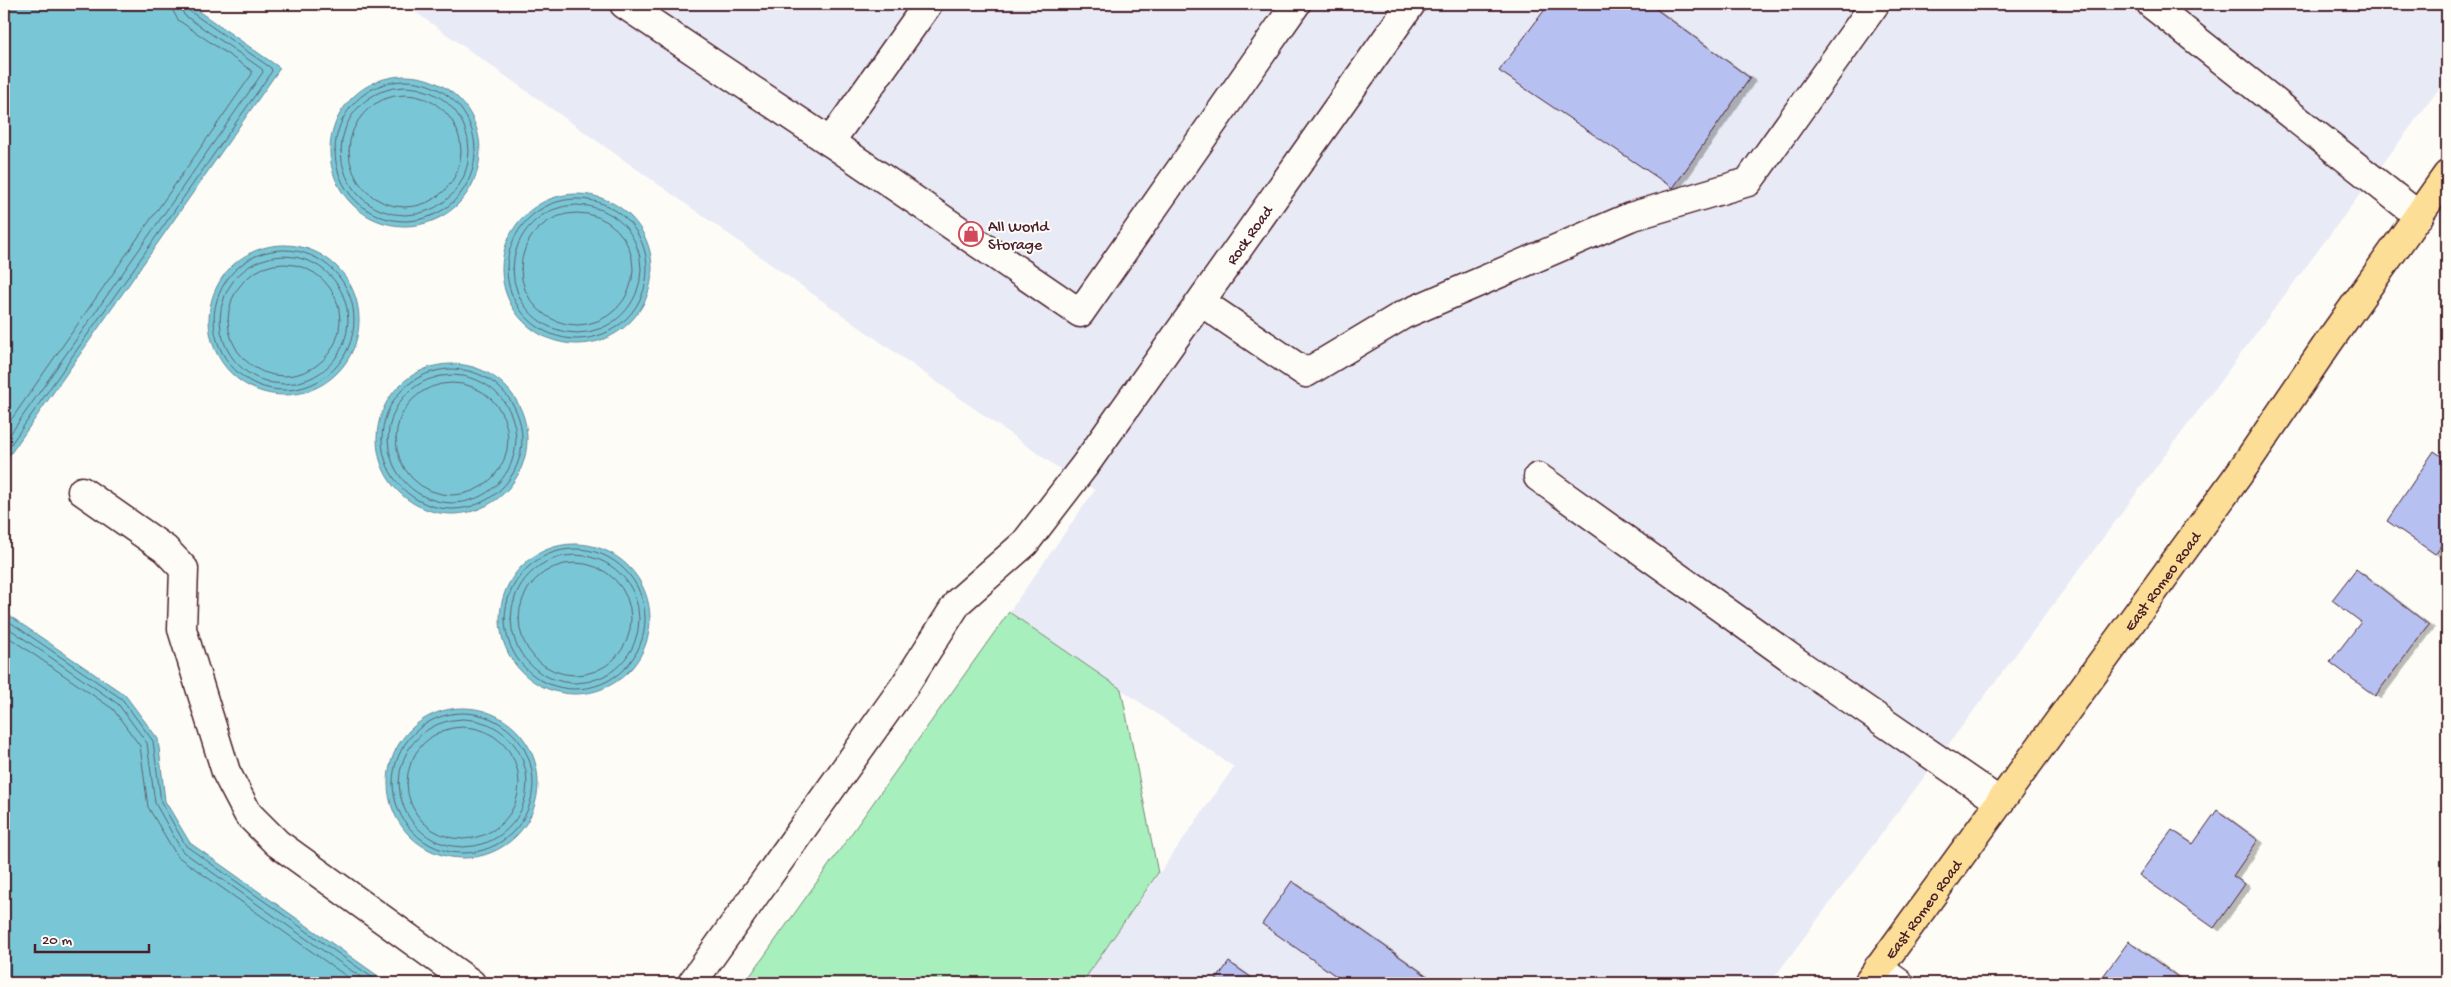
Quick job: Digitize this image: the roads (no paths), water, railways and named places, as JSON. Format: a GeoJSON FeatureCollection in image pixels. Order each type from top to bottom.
{"type":"FeatureCollection","features":[{"type":"Feature","properties":{"kind":"main road","name":"East Romeo Road"},"geometry":{"type":"LineString","coordinates":[[1882,978],[2000,802],[2239,474],[2328,343],[2447,175]]}},
{"type":"Feature","properties":{"kind":"street"},"geometry":{"type":"LineString","coordinates":[[624,4],[1080,313],[1296,4]]}},
{"type":"Feature","properties":{"kind":"street"},"geometry":{"type":"LineString","coordinates":[[830,142],[928,4]]}},
{"type":"Feature","properties":{"kind":"street","name":"Rock Road"},"geometry":{"type":"LineString","coordinates":[[692,983],[905,685],[958,602],[1024,543],[1084,466],[1411,4]]}},
{"type":"Feature","properties":{"kind":"street"},"geometry":{"type":"LineString","coordinates":[[1201,302],[1306,373],[1404,315],[1621,221],[1748,182],[1875,4]]}},
{"type":"Feature","properties":{"kind":"street"},"geometry":{"type":"LineString","coordinates":[[2151,4],[2419,216]]}},
{"type":"Feature","properties":{"kind":"street"},"geometry":{"type":"LineString","coordinates":[[1538,477],[1805,668],[2000,802]]}},
{"type":"Feature","properties":{"kind":"street"},"geometry":{"type":"LineString","coordinates":[[82,491],[165,549],[184,569],[182,629],[226,772],[248,814],[277,843],[471,983]]}},
{"type":"Feature","properties":{"kind":"water"},"geometry":{"type":"Polygon","coordinates":[[[4,4],[188,4],[280,68],[4,463],[4,4]]]}},
{"type":"Feature","properties":{"kind":"water"},"geometry":{"type":"Polygon","coordinates":[[[405,76],[420,77],[434,81],[447,88],[458,98],[468,109],[475,122],[479,136],[479,166],[475,180],[468,193],[458,204],[447,214],[434,221],[420,225],[405,226],[390,225],[376,221],[363,214],[352,204],[342,193],[335,180],[331,166],[330,151],[331,136],[335,122],[342,109],[352,98],[363,88],[376,81],[390,77],[405,76]]]}},
{"type":"Feature","properties":{"kind":"water"},"geometry":{"type":"Polygon","coordinates":[[[577,194],[592,195],[606,200],[630,216],[646,240],[651,254],[651,284],[646,298],[630,322],[606,338],[592,343],[577,344],[562,343],[548,338],[524,322],[508,298],[503,284],[502,269],[503,254],[508,240],[524,216],[548,200],[562,195],[577,194]]]}},
{"type":"Feature","properties":{"kind":"water"},"geometry":{"type":"Polygon","coordinates":[[[284,245],[299,246],[313,250],[326,257],[337,267],[347,278],[354,291],[358,305],[358,335],[354,349],[347,362],[337,373],[326,383],[313,390],[299,394],[284,395],[269,394],[255,390],[242,383],[231,373],[221,362],[214,349],[210,335],[209,320],[210,305],[214,291],[221,278],[231,267],[242,257],[255,250],[269,246],[284,245]]]}},
{"type":"Feature","properties":{"kind":"water"},"geometry":{"type":"Polygon","coordinates":[[[452,364],[467,365],[481,370],[494,376],[505,386],[515,397],[521,410],[526,424],[526,454],[521,468],[515,481],[505,492],[494,502],[481,508],[467,513],[452,514],[437,513],[423,508],[410,502],[399,492],[389,481],[383,468],[378,454],[377,439],[378,424],[383,410],[389,397],[399,386],[410,376],[423,370],[437,365],[452,364]]]}},
{"type":"Feature","properties":{"kind":"water"},"geometry":{"type":"Polygon","coordinates":[[[575,544],[590,545],[604,549],[617,556],[628,566],[638,577],[645,590],[649,604],[649,634],[645,648],[638,661],[628,672],[617,682],[604,689],[590,693],[575,694],[560,693],[546,689],[533,682],[522,672],[512,661],[505,648],[501,634],[500,619],[501,604],[505,590],[512,577],[522,566],[533,556],[546,549],[560,545],[575,544]]]}},
{"type":"Feature","properties":{"kind":"water"},"geometry":{"type":"Polygon","coordinates":[[[4,612],[125,695],[158,739],[165,801],[190,843],[388,983],[4,983],[4,612]]]}},
{"type":"Feature","properties":{"kind":"water"},"geometry":{"type":"Polygon","coordinates":[[[463,708],[478,709],[492,713],[505,720],[516,730],[526,741],[533,754],[537,768],[537,798],[533,812],[526,825],[516,836],[505,846],[492,853],[478,857],[463,858],[448,857],[434,853],[421,846],[410,836],[400,825],[393,812],[389,798],[388,783],[389,768],[393,754],[400,741],[410,730],[421,720],[434,713],[448,709],[463,708]]]}},
{"type":"Feature","properties":{"kind":"place","name":"All World Storage"},"geometry":{"type":"Point","coordinates":[971,234]}}]}
